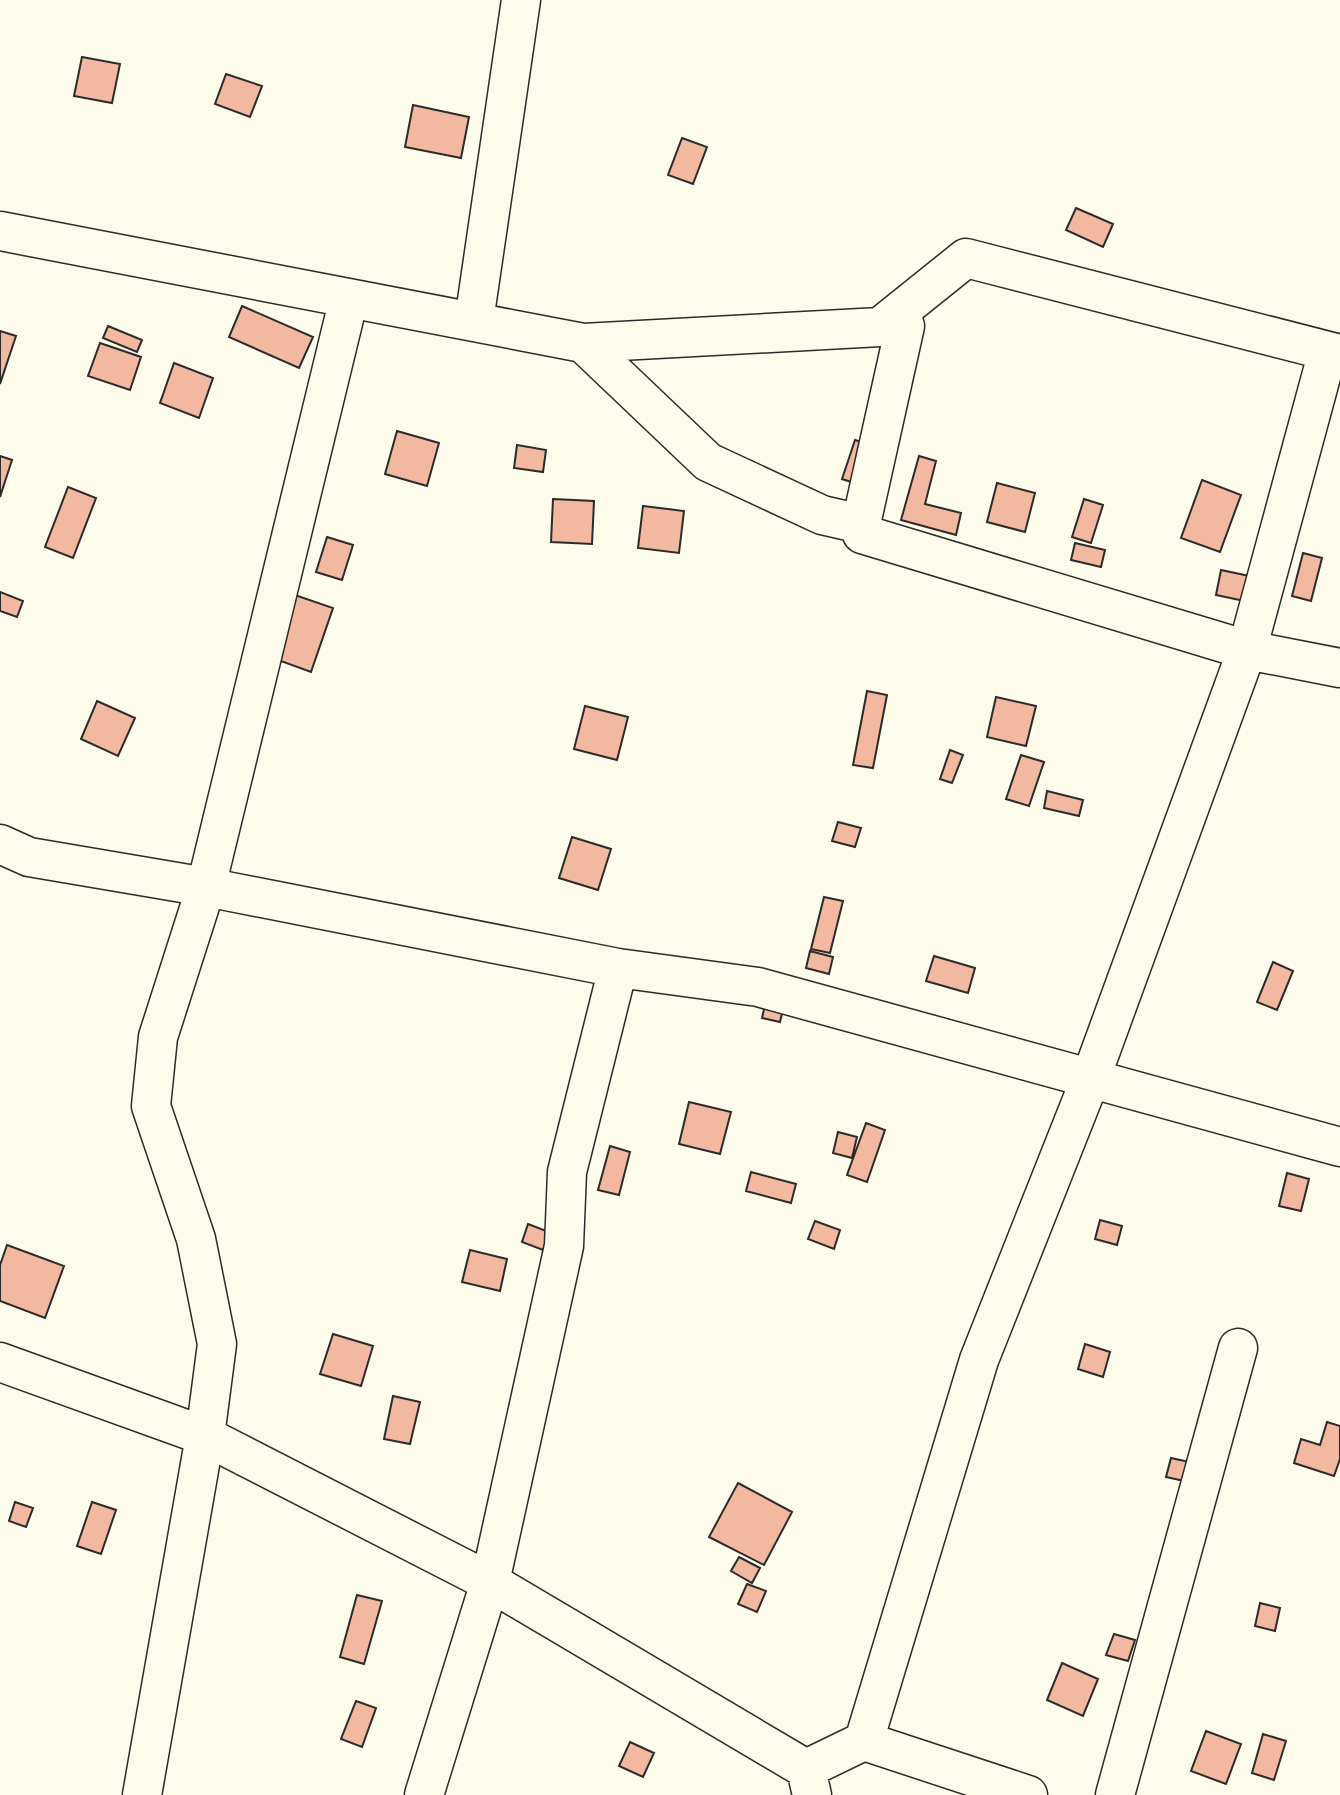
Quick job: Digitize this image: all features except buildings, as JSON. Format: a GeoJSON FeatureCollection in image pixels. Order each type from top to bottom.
{"type":"FeatureCollection","features":[{"type":"Feature","properties":{"kind":"street"},"geometry":{"type":"LineString","coordinates":[[474,321],[521,0]]}},
{"type":"Feature","properties":{"kind":"street"},"geometry":{"type":"LineString","coordinates":[[0,231],[583,343],[905,326],[861,524],[862,534],[1247,650],[1340,668]]}},
{"type":"Feature","properties":{"kind":"street"},"geometry":{"type":"LineString","coordinates":[[0,1362],[205,1436],[490,1582],[809,1782],[864,1741],[979,1360],[1090,1080],[1247,650],[1334,352],[966,258],[880,327]]}},
{"type":"Feature","properties":{"kind":"street"},"geometry":{"type":"LineString","coordinates":[[142,1795],[205,1436],[217,1344],[196,1239],[151,1106],[158,1037],[206,887],[349,298]]}},
{"type":"Feature","properties":{"kind":"street"},"geometry":{"type":"LineString","coordinates":[[583,343],[708,462],[822,515],[861,524]]}},
{"type":"Feature","properties":{"kind":"street"},"geometry":{"type":"LineString","coordinates":[[0,844],[29,857],[206,887],[618,968],[758,987],[1340,1147]]}},
{"type":"Feature","properties":{"kind":"street"},"geometry":{"type":"LineString","coordinates":[[424,1795],[490,1582],[564,1246],[567,1172],[618,968]]}},
{"type":"Feature","properties":{"kind":"street"},"geometry":{"type":"LineString","coordinates":[[1115,1795],[1238,1348]]}},
{"type":"Feature","properties":{"kind":"street"},"geometry":{"type":"LineString","coordinates":[[864,1741],[1028,1795]]}}]}
